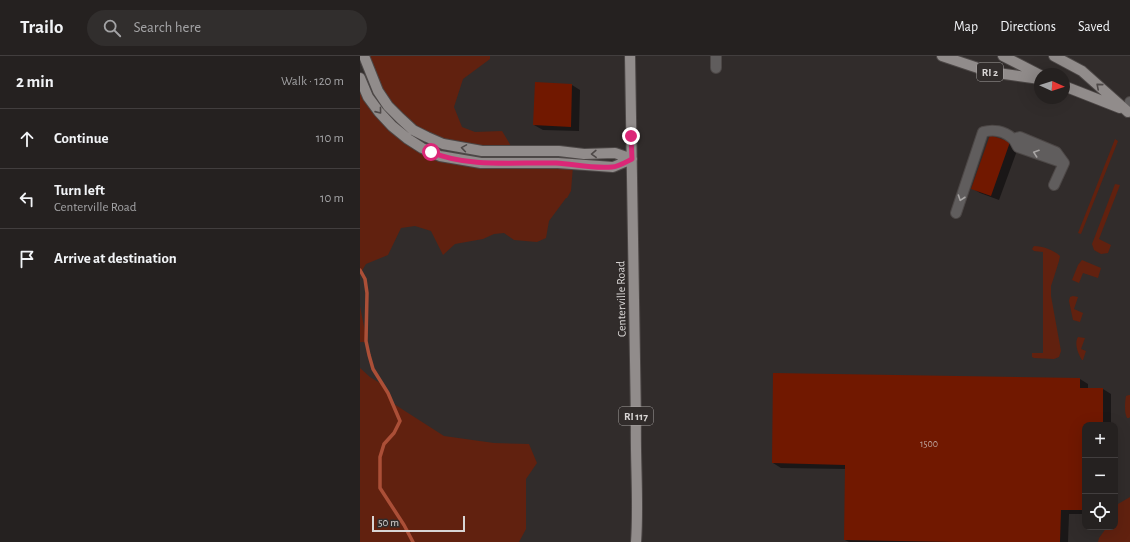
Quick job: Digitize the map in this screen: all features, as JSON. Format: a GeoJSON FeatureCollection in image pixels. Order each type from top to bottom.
{"type":"FeatureCollection","features":[{"type":"Feature","properties":{"kind":"main road"},"geometry":{"type":"LineString","coordinates":[[364,56],[378,91],[388,106],[414,130],[443,144],[482,151],[559,152],[584,154],[615,153],[632,159]]}},
{"type":"Feature","properties":{"kind":"main road","name":"Centerville Road"},"geometry":{"type":"LineString","coordinates":[[630,56],[636,448],[638,489],[636,542]]}},
{"type":"Feature","properties":{"kind":"main road","name":"RI 2"},"geometry":{"type":"LineString","coordinates":[[942,56],[990,72],[1034,78]]}},
{"type":"Feature","properties":{"kind":"main road","name":"RI 2"},"geometry":{"type":"LineString","coordinates":[[1003,56],[1034,72]]}},
{"type":"Feature","properties":{"kind":"main road"},"geometry":{"type":"LineString","coordinates":[[1054,56],[1082,71],[1129,109]]}},
{"type":"Feature","properties":{"kind":"main road"},"geometry":{"type":"LineString","coordinates":[[360,78],[368,96],[392,126],[422,148],[440,156],[481,163],[558,163],[582,166],[613,167],[632,159]]}},
{"type":"Feature","properties":{"kind":"main road"},"geometry":{"type":"LineString","coordinates":[[1070,88],[1129,109]]}},
{"type":"Feature","properties":{"kind":"lane"},"geometry":{"type":"LineString","coordinates":[[716,56],[716,68]]}},
{"type":"Feature","properties":{"kind":"lane"},"geometry":{"type":"LineString","coordinates":[[956,213],[983,132],[991,130],[1001,132],[1013,139],[1018,147],[1064,163],[1054,185]]}},
{"type":"Feature","properties":{"kind":"shaded area"},"geometry":{"type":"Polygon","coordinates":[[[366,56],[490,56],[490,59],[463,79],[454,107],[462,127],[475,132],[502,131],[514,151],[472,150],[417,132],[385,101],[366,56]]]}},
{"type":"Feature","properties":{"kind":"shaded area"},"geometry":{"type":"Polygon","coordinates":[[[360,74],[380,114],[440,157],[573,166],[571,191],[549,221],[546,238],[537,242],[514,240],[504,233],[494,234],[483,239],[455,244],[443,255],[431,231],[415,226],[401,228],[388,255],[366,264],[360,274],[360,74]]]}},
{"type":"Feature","properties":{"kind":"shaded area"},"geometry":{"type":"Polygon","coordinates":[[[1115,139],[1118,141],[1081,234],[1078,233],[1115,139]]]}},
{"type":"Feature","properties":{"kind":"shaded area"},"geometry":{"type":"Polygon","coordinates":[[[1115,184],[1120,185],[1099,239],[1111,245],[1108,253],[1101,254],[1094,250],[1092,244],[1115,184]]]}},
{"type":"Feature","properties":{"kind":"shaded area"},"geometry":{"type":"Polygon","coordinates":[[[1034,246],[1048,249],[1060,256],[1051,286],[1051,296],[1061,351],[1059,357],[1054,359],[1032,357],[1032,353],[1043,353],[1043,252],[1034,251],[1032,249],[1034,246]]]}},
{"type":"Feature","properties":{"kind":"shaded area"},"geometry":{"type":"Polygon","coordinates":[[[1082,260],[1101,268],[1098,278],[1083,273],[1079,283],[1072,280],[1078,265],[1082,260]]]}},
{"type":"Feature","properties":{"kind":"shaded area"},"geometry":{"type":"Polygon","coordinates":[[[1070,297],[1078,297],[1074,309],[1083,313],[1080,322],[1073,320],[1069,301],[1070,297]]]}},
{"type":"Feature","properties":{"kind":"shaded area"},"geometry":{"type":"Polygon","coordinates":[[[360,306],[367,342],[360,342],[360,306]]]}},
{"type":"Feature","properties":{"kind":"shaded area"},"geometry":{"type":"Polygon","coordinates":[[[1078,337],[1085,338],[1081,349],[1086,351],[1083,360],[1077,348],[1076,342],[1078,337]]]}},
{"type":"Feature","properties":{"kind":"shaded area"},"geometry":{"type":"Polygon","coordinates":[[[360,368],[370,377],[383,385],[394,404],[444,436],[494,443],[529,444],[537,463],[526,479],[526,529],[519,542],[360,542],[360,368]]]}},
{"type":"Feature","properties":{"kind":"shaded area"},"geometry":{"type":"Polygon","coordinates":[[[1130,395],[1130,417],[1127,418],[1125,401],[1126,396],[1130,395]]]}},
{"type":"Feature","properties":{"kind":"shaded area"},"geometry":{"type":"Polygon","coordinates":[[[1130,497],[1130,542],[1098,542],[1105,530],[1118,530],[1118,504],[1130,497]]]}},
{"type":"Feature","properties":{"kind":"building"},"geometry":{"type":"Polygon","coordinates":[[[535,82],[572,84],[571,127],[533,125],[535,82]]]}},
{"type":"Feature","properties":{"kind":"building"},"geometry":{"type":"Polygon","coordinates":[[[990,135],[1010,142],[991,196],[971,189],[990,135]]]}},
{"type":"Feature","properties":{"kind":"building"},"geometry":{"type":"Polygon","coordinates":[[[773,373],[1080,378],[1080,388],[1103,388],[1103,422],[1082,422],[1082,510],[1061,510],[1060,542],[844,540],[845,465],[772,463],[773,373]]]}},
{"type":"Feature","properties":{"kind":"waterway"},"geometry":{"type":"LineString","coordinates":[[360,270],[365,279],[367,293],[366,341],[369,355],[373,369],[388,393],[400,421],[394,433],[384,444],[380,457],[380,488],[413,542]]}},
{"type":"Feature","properties":{"kind":"route"},"geometry":{"type":"LineString","coordinates":[[431,152],[440,156],[481,163],[558,163],[582,166],[613,167],[632,159],[631,136]]}}]}
